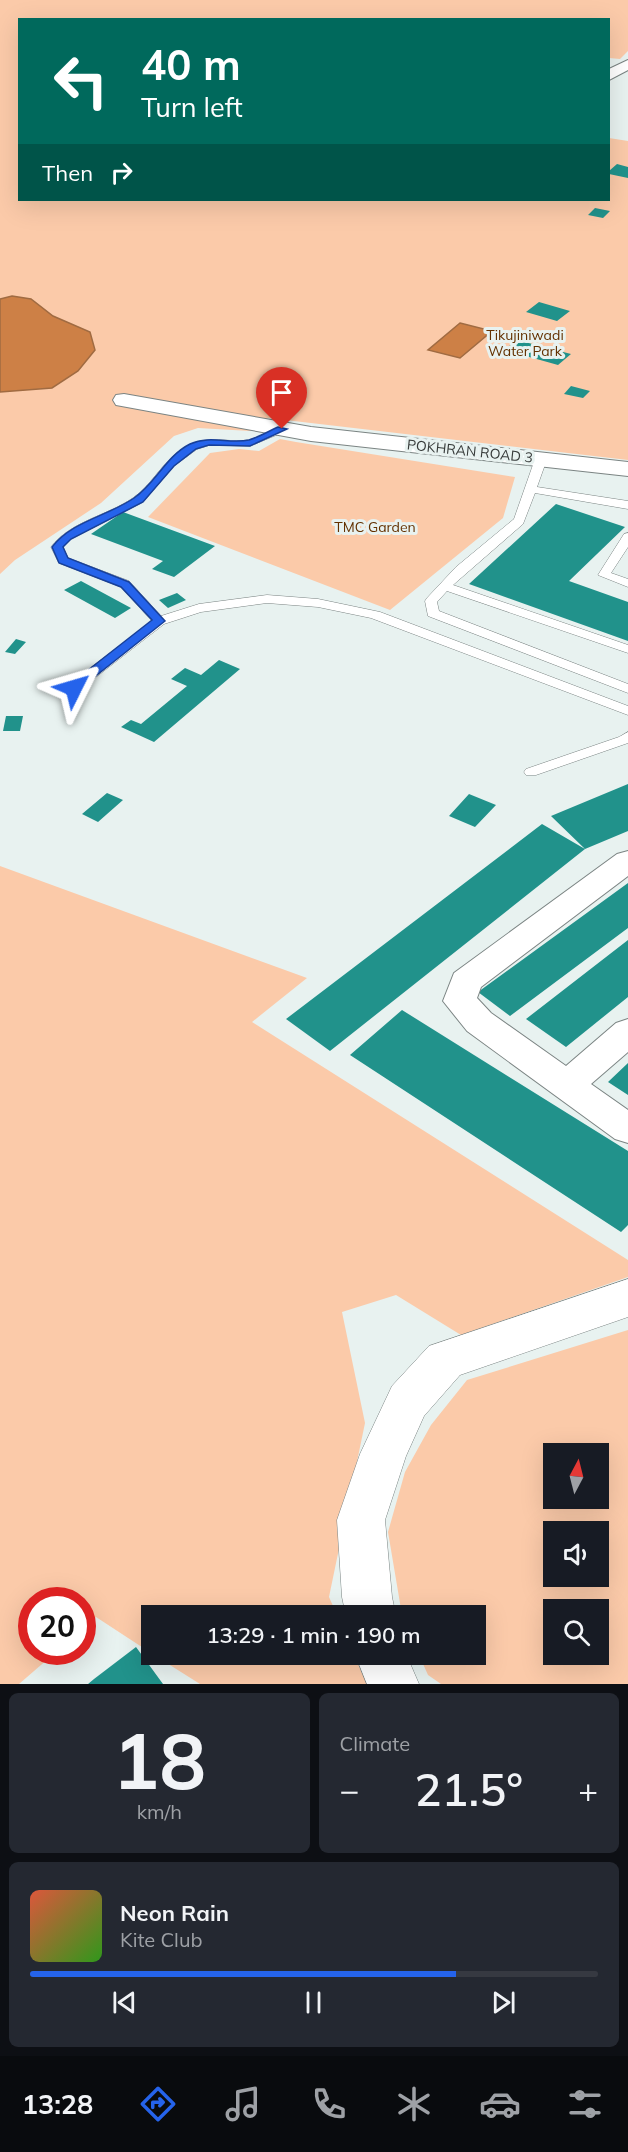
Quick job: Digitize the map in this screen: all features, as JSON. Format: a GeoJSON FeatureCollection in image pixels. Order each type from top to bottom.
{"type":"FeatureCollection","features":[{"type":"Feature","properties":{"kind":"street"},"geometry":{"type":"LineString","coordinates":[[610,74],[628,64]]}},
{"type":"Feature","properties":{"kind":"street","name":"POKHRAN ROAD 3"},"geometry":{"type":"LineString","coordinates":[[124,400],[311,434],[628,469]]}},
{"type":"Feature","properties":{"kind":"street"},"geometry":{"type":"LineString","coordinates":[[628,861],[466,981],[460,1001],[479,1022],[628,1129]]}},
{"type":"Feature","properties":{"kind":"street"},"geometry":{"type":"LineString","coordinates":[[566,1086],[628,1032]]}},
{"type":"Feature","properties":{"kind":"street"},"geometry":{"type":"LineString","coordinates":[[369,1605],[361,1520],[383,1454],[408,1401],[445,1360],[628,1298]]}},
{"type":"Feature","properties":{"kind":"street"},"geometry":{"type":"LineString","coordinates":[[385,1665],[393,1684]]}},
{"type":"Feature","properties":{"kind":"lane"},"geometry":{"type":"LineString","coordinates":[[159,621],[125,584],[63,560],[57,547],[67,536],[139,500],[170,464],[193,447],[208,442],[250,443],[282,429]]}},
{"type":"Feature","properties":{"kind":"lane"},"geometry":{"type":"LineString","coordinates":[[541,459],[519,521],[460,570],[445,586],[431,601],[433,613],[628,689]]}},
{"type":"Feature","properties":{"kind":"lane"},"geometry":{"type":"LineString","coordinates":[[530,489],[628,505]]}},
{"type":"Feature","properties":{"kind":"lane"},"geometry":{"type":"LineString","coordinates":[[628,537],[604,575],[628,583]]}},
{"type":"Feature","properties":{"kind":"lane"},"geometry":{"type":"LineString","coordinates":[[445,586],[628,649]]}},
{"type":"Feature","properties":{"kind":"lane"},"geometry":{"type":"LineString","coordinates":[[74,688],[159,621],[199,608],[267,599],[318,603],[375,615],[628,711]]}},
{"type":"Feature","properties":{"kind":"lane"},"geometry":{"type":"LineString","coordinates":[[531,772],[624,740],[628,736]]}},
{"type":"Feature","properties":{"kind":"green space","name":"Tikujiniwadi Water Park"},"geometry":{"type":"Polygon","coordinates":[[[0,0],[628,0],[628,51],[620,59],[610,58],[610,18],[18,18],[18,201],[610,201],[610,138],[628,141],[628,460],[268,418],[250,431],[198,428],[174,436],[101,503],[15,560],[0,574],[0,0]]]}},
{"type":"Feature","properties":{"kind":"green space","name":"TMC Garden"},"geometry":{"type":"Polygon","coordinates":[[[280,439],[515,477],[503,518],[390,610],[148,517],[210,453],[239,449],[259,451],[280,439]]]}},
{"type":"Feature","properties":{"kind":"green space"},"geometry":{"type":"Polygon","coordinates":[[[0,866],[307,978],[252,1022],[628,1260],[628,1277],[461,1335],[396,1295],[342,1312],[365,1423],[329,1597],[333,1605],[141,1605],[141,1646],[96,1617],[96,1587],[18,1587],[18,1665],[41,1665],[19,1684],[0,1684],[0,866]]]}},
{"type":"Feature","properties":{"kind":"green space"},"geometry":{"type":"Polygon","coordinates":[[[628,1330],[628,1684],[441,1684],[428,1675],[424,1665],[486,1665],[486,1605],[400,1605],[388,1532],[405,1472],[431,1425],[467,1380],[628,1330]]]}},
{"type":"Feature","properties":{"kind":"green space"},"geometry":{"type":"Polygon","coordinates":[[[170,1665],[358,1665],[367,1684],[200,1684],[170,1665]]]}},
{"type":"Feature","properties":{"kind":"shaded area"},"geometry":{"type":"Polygon","coordinates":[[[12,296],[31,299],[53,316],[90,332],[95,350],[78,371],[52,388],[0,392],[0,299],[12,296]]]}},
{"type":"Feature","properties":{"kind":"shaded area"},"geometry":{"type":"Polygon","coordinates":[[[460,323],[492,331],[460,358],[428,350],[460,323]]]}},
{"type":"Feature","properties":{"kind":"building"},"geometry":{"type":"Polygon","coordinates":[[[617,164],[628,167],[628,178],[610,174],[610,170],[617,164]]]}},
{"type":"Feature","properties":{"kind":"building"},"geometry":{"type":"Polygon","coordinates":[[[595,208],[610,211],[603,218],[588,215],[595,208]]]}},
{"type":"Feature","properties":{"kind":"building"},"geometry":{"type":"Polygon","coordinates":[[[539,302],[570,311],[557,321],[526,312],[539,302]]]}},
{"type":"Feature","properties":{"kind":"building"},"geometry":{"type":"Polygon","coordinates":[[[517,340],[571,354],[558,365],[504,350],[517,340]]]}},
{"type":"Feature","properties":{"kind":"building"},"geometry":{"type":"Polygon","coordinates":[[[571,386],[590,391],[583,398],[564,394],[571,386]]]}},
{"type":"Feature","properties":{"kind":"building"},"geometry":{"type":"Polygon","coordinates":[[[556,504],[625,527],[569,581],[628,602],[628,641],[469,584],[556,504]]]}},
{"type":"Feature","properties":{"kind":"building"},"geometry":{"type":"Polygon","coordinates":[[[123,512],[215,546],[174,577],[152,569],[163,561],[91,534],[123,512]]]}},
{"type":"Feature","properties":{"kind":"building"},"geometry":{"type":"Polygon","coordinates":[[[81,581],[131,608],[115,618],[64,590],[81,581]]]}},
{"type":"Feature","properties":{"kind":"building"},"geometry":{"type":"Polygon","coordinates":[[[177,593],[186,600],[168,608],[159,600],[177,593]]]}},
{"type":"Feature","properties":{"kind":"building"},"geometry":{"type":"Polygon","coordinates":[[[16,639],[26,642],[15,654],[5,652],[16,639]]]}},
{"type":"Feature","properties":{"kind":"building"},"geometry":{"type":"Polygon","coordinates":[[[219,660],[240,669],[154,742],[121,727],[131,720],[141,724],[187,686],[171,679],[185,668],[201,675],[219,660]]]}},
{"type":"Feature","properties":{"kind":"building"},"geometry":{"type":"Polygon","coordinates":[[[6,716],[23,716],[20,731],[3,731],[6,716]]]}},
{"type":"Feature","properties":{"kind":"building"},"geometry":{"type":"Polygon","coordinates":[[[628,784],[628,831],[585,849],[551,816],[628,784]]]}},
{"type":"Feature","properties":{"kind":"building"},"geometry":{"type":"Polygon","coordinates":[[[107,793],[123,800],[98,822],[82,814],[107,793]]]}},
{"type":"Feature","properties":{"kind":"building"},"geometry":{"type":"Polygon","coordinates":[[[469,794],[496,805],[475,827],[449,816],[469,794]]]}},
{"type":"Feature","properties":{"kind":"building"},"geometry":{"type":"Polygon","coordinates":[[[542,824],[585,849],[330,1051],[286,1019],[542,824]]]}},
{"type":"Feature","properties":{"kind":"building"},"geometry":{"type":"Polygon","coordinates":[[[628,883],[628,928],[510,1016],[478,992],[628,883]]]}},
{"type":"Feature","properties":{"kind":"building"},"geometry":{"type":"Polygon","coordinates":[[[628,940],[628,997],[566,1047],[526,1019],[628,940]]]}},
{"type":"Feature","properties":{"kind":"building"},"geometry":{"type":"Polygon","coordinates":[[[402,1010],[628,1151],[628,1225],[621,1232],[350,1055],[402,1010]]]}},
{"type":"Feature","properties":{"kind":"building"},"geometry":{"type":"Polygon","coordinates":[[[628,1063],[628,1095],[608,1082],[628,1063]]]}},
{"type":"Feature","properties":{"kind":"building"},"geometry":{"type":"Polygon","coordinates":[[[136,1647],[141,1654],[141,1665],[149,1665],[163,1684],[88,1684],[136,1647]]]}},
{"type":"Feature","properties":{"kind":"route"},"geometry":{"type":"LineString","coordinates":[[74,688],[116,652],[159,621],[125,584],[63,560],[57,547],[67,536],[139,500],[170,464],[193,447],[208,442],[250,443],[282,429]]}}]}
